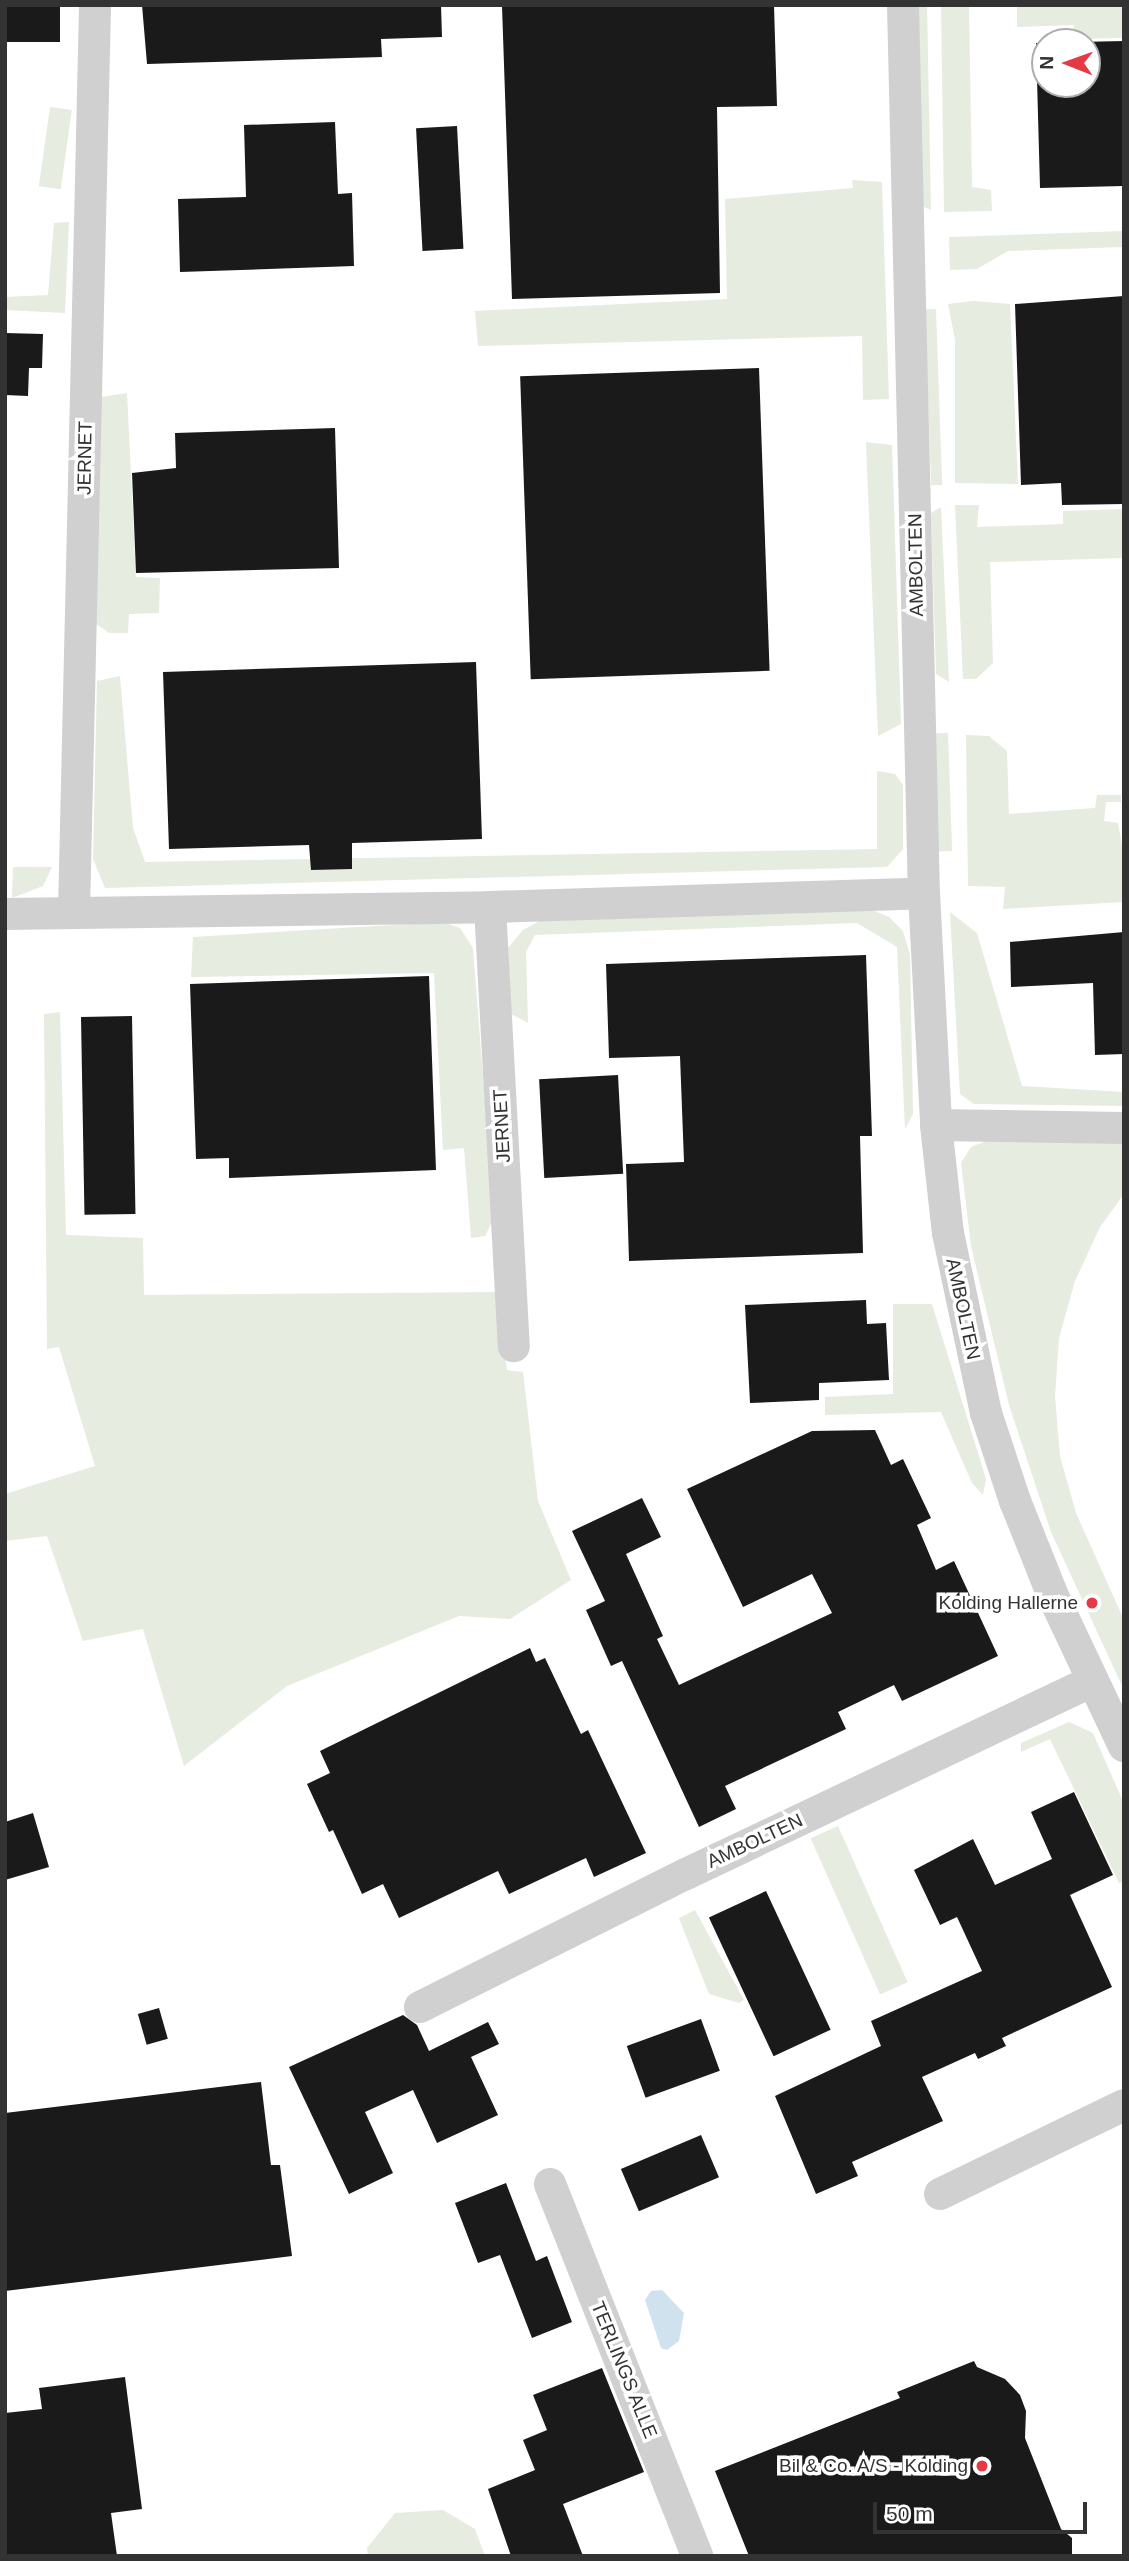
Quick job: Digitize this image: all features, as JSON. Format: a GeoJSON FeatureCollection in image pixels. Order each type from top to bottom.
{"type":"FeatureCollection","features":[{"type":"Feature","properties":{"kind":"street","name":"JERNET"},"geometry":{"type":"LineString","coordinates":[[74,912],[95,5]]}},
{"type":"Feature","properties":{"kind":"street","name":"AMBOLTEN"},"geometry":{"type":"LineString","coordinates":[[903,5],[924,893],[936,1125],[956,1281],[986,1413],[1029,1536],[1124,1746]]}},
{"type":"Feature","properties":{"kind":"street"},"geometry":{"type":"LineString","coordinates":[[5,914],[491,907],[924,893]]}},
{"type":"Feature","properties":{"kind":"street","name":"JERNET"},"geometry":{"type":"LineString","coordinates":[[491,907],[514,1346]]}},
{"type":"Feature","properties":{"kind":"street"},"geometry":{"type":"LineString","coordinates":[[936,1125],[1124,1128]]}},
{"type":"Feature","properties":{"kind":"street","name":"AMBOLTEN"},"geometry":{"type":"LineString","coordinates":[[420,2007],[686,1874],[1093,1681]]}},
{"type":"Feature","properties":{"kind":"street"},"geometry":{"type":"LineString","coordinates":[[940,2194],[1124,2105]]}},
{"type":"Feature","properties":{"kind":"street","name":"TERLINGS ALLE"},"geometry":{"type":"LineString","coordinates":[[550,2184],[697,2556]]}},
{"type":"Feature","properties":{"kind":"shaded area"},"geometry":{"type":"Polygon","coordinates":[[[915,5],[927,5],[931,210],[922,206],[915,5]]]}},
{"type":"Feature","properties":{"kind":"shaded area"},"geometry":{"type":"Polygon","coordinates":[[[941,5],[969,5],[972,187],[991,190],[992,211],[944,212],[941,5]]]}},
{"type":"Feature","properties":{"kind":"shaded area"},"geometry":{"type":"Polygon","coordinates":[[[1017,5],[1124,5],[1124,38],[1101,38],[1101,28],[1074,28],[1074,25],[1017,27],[1017,5]]]}},
{"type":"Feature","properties":{"kind":"shaded area"},"geometry":{"type":"Polygon","coordinates":[[[50,107],[72,110],[61,189],[39,186],[50,107]]]}},
{"type":"Feature","properties":{"kind":"shaded area"},"geometry":{"type":"Polygon","coordinates":[[[852,180],[882,182],[889,399],[863,400],[862,336],[478,346],[475,311],[727,299],[725,199],[853,188],[852,180]]]}},
{"type":"Feature","properties":{"kind":"shaded area"},"geometry":{"type":"Polygon","coordinates":[[[69,222],[65,313],[5,310],[5,297],[48,295],[54,223],[69,222]]]}},
{"type":"Feature","properties":{"kind":"shaded area"},"geometry":{"type":"Polygon","coordinates":[[[1124,231],[1124,247],[1008,251],[977,269],[950,270],[949,237],[1124,231]]]}},
{"type":"Feature","properties":{"kind":"shaded area"},"geometry":{"type":"Polygon","coordinates":[[[973,301],[1010,304],[1018,484],[955,483],[955,340],[948,304],[973,301]]]}},
{"type":"Feature","properties":{"kind":"shaded area"},"geometry":{"type":"Polygon","coordinates":[[[925,309],[936,309],[942,485],[931,485],[925,309]]]}},
{"type":"Feature","properties":{"kind":"shaded area"},"geometry":{"type":"Polygon","coordinates":[[[127,393],[136,577],[160,578],[159,613],[129,614],[128,633],[109,633],[95,623],[101,397],[127,393]]]}},
{"type":"Feature","properties":{"kind":"shaded area"},"geometry":{"type":"Polygon","coordinates":[[[866,442],[892,445],[901,724],[878,736],[866,442]]]}},
{"type":"Feature","properties":{"kind":"shaded area"},"geometry":{"type":"Polygon","coordinates":[[[955,505],[979,505],[977,527],[1063,524],[1063,511],[1124,509],[1124,558],[990,562],[993,663],[976,679],[963,679],[955,505]]]}},
{"type":"Feature","properties":{"kind":"shaded area"},"geometry":{"type":"Polygon","coordinates":[[[941,507],[949,682],[936,674],[931,513],[941,507]]]}},
{"type":"Feature","properties":{"kind":"shaded area"},"geometry":{"type":"Polygon","coordinates":[[[120,676],[133,828],[145,862],[877,849],[877,771],[895,774],[903,785],[903,849],[887,867],[105,888],[93,859],[97,681],[120,676]]]}},
{"type":"Feature","properties":{"kind":"shaded area"},"geometry":{"type":"Polygon","coordinates":[[[948,733],[952,851],[937,851],[933,734],[948,733]]]}},
{"type":"Feature","properties":{"kind":"shaded area"},"geometry":{"type":"Polygon","coordinates":[[[966,735],[989,736],[1007,751],[1009,814],[1095,808],[1097,795],[1121,795],[1121,802],[1106,802],[1104,821],[1118,823],[1124,857],[1124,902],[1003,909],[1005,887],[968,886],[966,735]]]}},
{"type":"Feature","properties":{"kind":"shaded area"},"geometry":{"type":"Polygon","coordinates":[[[13,867],[52,867],[43,886],[12,898],[13,867]]]}},
{"type":"Feature","properties":{"kind":"shaded area"},"geometry":{"type":"Polygon","coordinates":[[[867,908],[889,917],[903,931],[910,955],[913,1114],[905,1129],[897,947],[857,923],[535,935],[526,952],[528,1023],[511,1014],[508,948],[523,930],[543,919],[867,908]]]}},
{"type":"Feature","properties":{"kind":"shaded area"},"geometry":{"type":"Polygon","coordinates":[[[950,912],[977,933],[1022,1086],[1124,1092],[1124,1106],[974,1104],[960,1094],[950,912]]]}},
{"type":"Feature","properties":{"kind":"shaded area"},"geometry":{"type":"Polygon","coordinates":[[[443,922],[460,928],[473,948],[494,1218],[485,1236],[471,1238],[464,1148],[443,1150],[434,973],[191,977],[193,937],[443,922]]]}},
{"type":"Feature","properties":{"kind":"shaded area"},"geometry":{"type":"Polygon","coordinates":[[[60,1012],[66,1235],[143,1238],[144,1295],[496,1292],[507,1370],[523,1372],[538,1501],[571,1580],[510,1619],[459,1616],[287,1686],[184,1766],[143,1629],[83,1641],[47,1536],[5,1541],[5,1494],[95,1466],[59,1347],[47,1349],[44,1014],[60,1012]]]}},
{"type":"Feature","properties":{"kind":"shaded area"},"geometry":{"type":"Polygon","coordinates":[[[989,1140],[1124,1143],[1124,1194],[1100,1227],[1075,1281],[1059,1338],[1055,1397],[1060,1456],[1076,1513],[1124,1620],[1124,1690],[1051,1532],[1009,1405],[971,1246],[961,1163],[971,1147],[989,1140]]]}},
{"type":"Feature","properties":{"kind":"shaded area"},"geometry":{"type":"Polygon","coordinates":[[[893,1304],[932,1304],[986,1479],[983,1495],[972,1483],[941,1412],[825,1415],[825,1397],[893,1394],[893,1304]]]}},
{"type":"Feature","properties":{"kind":"shaded area"},"geometry":{"type":"Polygon","coordinates":[[[1069,1722],[1093,1733],[1124,1804],[1124,1881],[1119,1883],[1050,1739],[1021,1752],[1021,1743],[1069,1722]]]}},
{"type":"Feature","properties":{"kind":"shaded area"},"geometry":{"type":"Polygon","coordinates":[[[838,1826],[908,1982],[880,1994],[811,1838],[838,1826]]]}},
{"type":"Feature","properties":{"kind":"shaded area"},"geometry":{"type":"Polygon","coordinates":[[[695,1910],[744,2000],[739,2003],[709,1994],[679,1918],[695,1910]]]}},
{"type":"Feature","properties":{"kind":"shaded area"},"geometry":{"type":"Polygon","coordinates":[[[443,2510],[475,2529],[485,2556],[368,2556],[367,2548],[395,2513],[443,2510]]]}},
{"type":"Feature","properties":{"kind":"water"},"geometry":{"type":"Polygon","coordinates":[[[662,2290],[684,2313],[679,2341],[667,2350],[661,2348],[645,2300],[651,2291],[662,2290]]]}},
{"type":"Feature","properties":{"kind":"building"},"geometry":{"type":"Polygon","coordinates":[[[5,5],[60,5],[60,42],[5,42],[5,5]]]}},
{"type":"Feature","properties":{"kind":"building"},"geometry":{"type":"Polygon","coordinates":[[[142,5],[441,5],[442,37],[381,39],[382,57],[147,64],[142,5]]]}},
{"type":"Feature","properties":{"kind":"building"},"geometry":{"type":"Polygon","coordinates":[[[774,5],[777,106],[717,107],[720,293],[512,299],[502,6],[774,5]]]}},
{"type":"Feature","properties":{"kind":"building"},"geometry":{"type":"Polygon","coordinates":[[[1124,41],[1124,186],[1040,188],[1038,98],[1101,98],[1101,42],[1124,41]]]}},
{"type":"Feature","properties":{"kind":"building"},"geometry":{"type":"Polygon","coordinates":[[[335,122],[338,194],[352,193],[354,266],[180,272],[178,199],[246,197],[244,125],[335,122]]]}},
{"type":"Feature","properties":{"kind":"building"},"geometry":{"type":"Polygon","coordinates":[[[457,126],[463,249],[422,251],[416,128],[457,126]]]}},
{"type":"Feature","properties":{"kind":"building"},"geometry":{"type":"Polygon","coordinates":[[[1124,296],[1124,504],[1062,505],[1061,483],[1021,485],[1015,304],[1124,296]]]}},
{"type":"Feature","properties":{"kind":"building"},"geometry":{"type":"Polygon","coordinates":[[[5,333],[43,334],[42,368],[29,368],[28,396],[5,395],[5,333]]]}},
{"type":"Feature","properties":{"kind":"building"},"geometry":{"type":"Polygon","coordinates":[[[759,368],[770,671],[531,679],[520,376],[759,368]]]}},
{"type":"Feature","properties":{"kind":"building"},"geometry":{"type":"Polygon","coordinates":[[[335,428],[339,568],[136,573],[132,473],[176,468],[175,433],[335,428]]]}},
{"type":"Feature","properties":{"kind":"building"},"geometry":{"type":"Polygon","coordinates":[[[476,662],[482,839],[352,843],[352,869],[311,870],[309,845],[169,849],[163,672],[476,662]]]}},
{"type":"Feature","properties":{"kind":"building"},"geometry":{"type":"Polygon","coordinates":[[[1124,932],[1124,1054],[1095,1055],[1093,983],[1011,987],[1010,942],[1124,932]]]}},
{"type":"Feature","properties":{"kind":"building"},"geometry":{"type":"Polygon","coordinates":[[[866,955],[872,1136],[860,1136],[863,1253],[629,1261],[626,1164],[684,1162],[680,1056],[609,1058],[606,964],[866,955]]]}},
{"type":"Feature","properties":{"kind":"building"},"geometry":{"type":"Polygon","coordinates":[[[429,976],[436,1170],[229,1178],[229,1158],[196,1159],[190,984],[429,976]]]}},
{"type":"Feature","properties":{"kind":"building"},"geometry":{"type":"Polygon","coordinates":[[[132,1016],[135,1214],[84,1215],[81,1017],[132,1016]]]}},
{"type":"Feature","properties":{"kind":"building"},"geometry":{"type":"Polygon","coordinates":[[[618,1075],[623,1174],[544,1178],[539,1079],[618,1075]]]}},
{"type":"Feature","properties":{"kind":"building"},"geometry":{"type":"Polygon","coordinates":[[[866,1300],[867,1324],[886,1323],[889,1380],[819,1383],[819,1400],[750,1403],[745,1305],[866,1300]]]}},
{"type":"Feature","properties":{"kind":"building"},"geometry":{"type":"Polygon","coordinates":[[[875,1430],[891,1465],[903,1459],[931,1518],[917,1525],[936,1570],[954,1561],[998,1656],[902,1701],[894,1685],[838,1712],[846,1729],[725,1786],[736,1809],[699,1827],[622,1661],[611,1666],[586,1610],[605,1601],[572,1531],[642,1498],[661,1537],[626,1554],[663,1636],[657,1639],[679,1685],[832,1613],[812,1574],[743,1607],[687,1489],[812,1431],[875,1430]]]}},
{"type":"Feature","properties":{"kind":"building"},"geometry":{"type":"Polygon","coordinates":[[[530,1648],[536,1662],[545,1658],[581,1734],[588,1730],[646,1853],[594,1877],[586,1858],[509,1894],[498,1871],[399,1918],[383,1884],[362,1894],[333,1830],[329,1832],[307,1784],[330,1773],[320,1751],[530,1648]]]}},
{"type":"Feature","properties":{"kind":"building"},"geometry":{"type":"Polygon","coordinates":[[[1074,1792],[1113,1875],[1070,1895],[1112,1987],[1002,2038],[1006,2046],[978,2059],[975,2053],[922,2077],[943,2121],[852,2162],[858,2176],[816,2194],[775,2096],[881,2046],[871,2021],[982,1971],[957,1917],[940,1925],[914,1870],[973,1839],[995,1885],[1052,1859],[1031,1812],[1074,1792]]]}},
{"type":"Feature","properties":{"kind":"building"},"geometry":{"type":"Polygon","coordinates":[[[33,1813],[49,1867],[5,1880],[5,1822],[33,1813]]]}},
{"type":"Feature","properties":{"kind":"building"},"geometry":{"type":"Polygon","coordinates":[[[766,1891],[831,2030],[774,2056],[709,1918],[766,1891]]]}},
{"type":"Feature","properties":{"kind":"building"},"geometry":{"type":"Polygon","coordinates":[[[159,2008],[168,2039],[147,2045],[138,2014],[159,2008]]]}},
{"type":"Feature","properties":{"kind":"building"},"geometry":{"type":"Polygon","coordinates":[[[403,2015],[417,2025],[429,2051],[488,2022],[499,2044],[471,2057],[498,2115],[437,2143],[413,2090],[365,2112],[393,2173],[349,2194],[289,2067],[403,2015]]]}},
{"type":"Feature","properties":{"kind":"building"},"geometry":{"type":"Polygon","coordinates":[[[701,2019],[720,2071],[646,2098],[627,2046],[701,2019]]]}},
{"type":"Feature","properties":{"kind":"building"},"geometry":{"type":"Polygon","coordinates":[[[261,2082],[271,2165],[280,2165],[292,2256],[5,2291],[5,2113],[261,2082]]]}},
{"type":"Feature","properties":{"kind":"building"},"geometry":{"type":"Polygon","coordinates":[[[701,2135],[719,2177],[639,2211],[621,2169],[701,2135]]]}},
{"type":"Feature","properties":{"kind":"building"},"geometry":{"type":"Polygon","coordinates":[[[506,2183],[536,2261],[547,2256],[572,2322],[532,2338],[500,2255],[478,2263],[455,2203],[506,2183]]]}},
{"type":"Feature","properties":{"kind":"building"},"geometry":{"type":"Polygon","coordinates":[[[974,2361],[977,2367],[1005,2379],[1020,2395],[1026,2411],[1025,2438],[1061,2529],[1072,2538],[1072,2556],[749,2556],[715,2471],[900,2398],[897,2392],[974,2361]]]}},
{"type":"Feature","properties":{"kind":"building"},"geometry":{"type":"Polygon","coordinates":[[[602,2368],[644,2472],[563,2504],[583,2556],[511,2556],[488,2489],[535,2470],[523,2440],[547,2430],[533,2395],[602,2368]]]}},
{"type":"Feature","properties":{"kind":"building"},"geometry":{"type":"Polygon","coordinates":[[[125,2377],[142,2509],[111,2513],[117,2556],[5,2556],[5,2413],[42,2409],[39,2388],[125,2377]]]}},
{"type":"Feature","properties":{"kind":"place","name":"Kolding Hallerne"},"geometry":{"type":"Point","coordinates":[1092,1603]}},
{"type":"Feature","properties":{"kind":"place","name":"Bil & Co. A/S - Kolding"},"geometry":{"type":"Point","coordinates":[982,2466]}}]}
